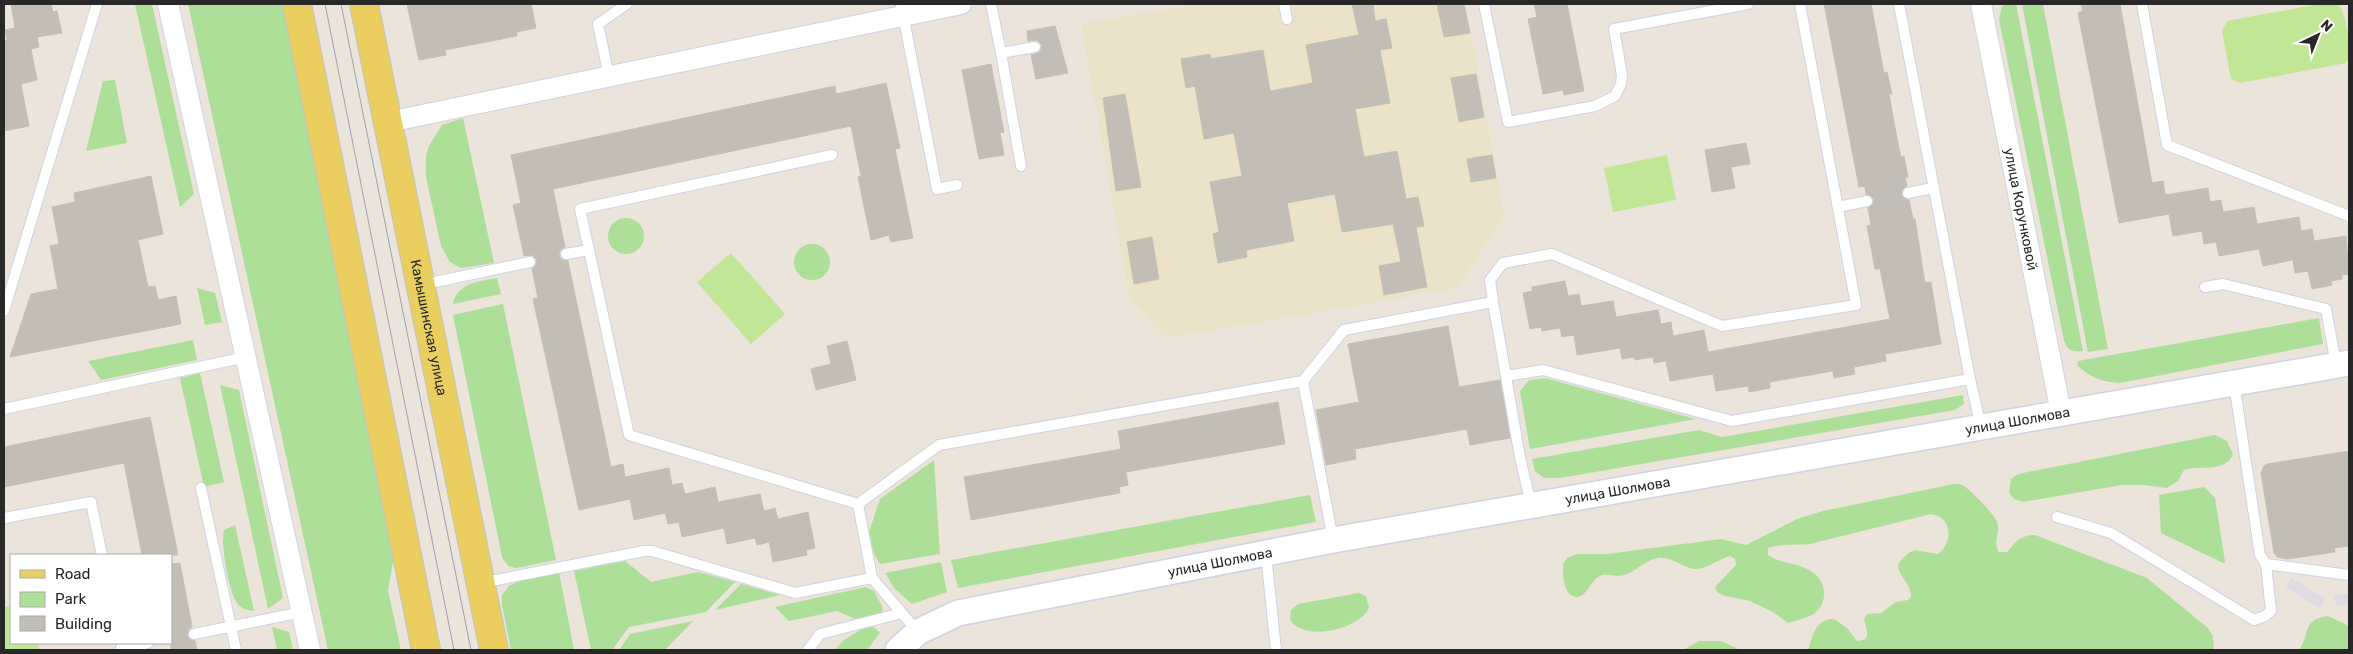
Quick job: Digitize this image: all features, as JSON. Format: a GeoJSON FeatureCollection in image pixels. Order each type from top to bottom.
{"type":"FeatureCollection","features":[{"type":"Feature","properties":{"kind":"main road"},"geometry":{"type":"LineString","coordinates":[[297,4],[426,650]]}},
{"type":"Feature","properties":{"kind":"main road","name":"Камышинская улица"},"geometry":{"type":"LineString","coordinates":[[364,4],[494,650]]}},
{"type":"Feature","properties":{"kind":"street"},"geometry":{"type":"LineString","coordinates":[[168,4],[310,650]]}},
{"type":"Feature","properties":{"kind":"street"},"geometry":{"type":"LineString","coordinates":[[388,122],[609,77],[902,10],[960,4]]}},
{"type":"Feature","properties":{"kind":"street","name":"улица Корунковой"},"geometry":{"type":"LineString","coordinates":[[1982,4],[2060,413]]}},
{"type":"Feature","properties":{"kind":"street","name":"улица Шолмова"},"geometry":{"type":"LineString","coordinates":[[898,650],[918,632],[958,614],[1333,540],[2342,364]]}},
{"type":"Feature","properties":{"kind":"lane"},"geometry":{"type":"LineString","coordinates":[[4,311],[97,4]]}},
{"type":"Feature","properties":{"kind":"lane"},"geometry":{"type":"LineString","coordinates":[[609,77],[598,24],[627,4]]}},
{"type":"Feature","properties":{"kind":"lane"},"geometry":{"type":"LineString","coordinates":[[991,4],[1021,166]]}},
{"type":"Feature","properties":{"kind":"lane"},"geometry":{"type":"LineString","coordinates":[[1284,4],[1287,19]]}},
{"type":"Feature","properties":{"kind":"lane"},"geometry":{"type":"LineString","coordinates":[[1484,4],[1508,122],[1595,106],[1615,96],[1621,84],[1622,75],[1614,29],[1748,4]]}},
{"type":"Feature","properties":{"kind":"lane"},"geometry":{"type":"LineString","coordinates":[[1531,505],[1490,280],[1503,263],[1552,254],[1722,326],[1856,305],[1800,4]]}},
{"type":"Feature","properties":{"kind":"lane"},"geometry":{"type":"LineString","coordinates":[[1899,4],[1981,428]]}},
{"type":"Feature","properties":{"kind":"lane"},"geometry":{"type":"LineString","coordinates":[[2142,4],[2167,145],[2349,216]]}},
{"type":"Feature","properties":{"kind":"lane"},"geometry":{"type":"LineString","coordinates":[[902,10],[937,188],[957,185]]}},
{"type":"Feature","properties":{"kind":"lane"},"geometry":{"type":"LineString","coordinates":[[1001,53],[1035,47]]}},
{"type":"Feature","properties":{"kind":"lane"},"geometry":{"type":"LineString","coordinates":[[832,154],[580,209],[629,435],[858,504]]}},
{"type":"Feature","properties":{"kind":"lane"},"geometry":{"type":"LineString","coordinates":[[1908,193],[1934,188]]}},
{"type":"Feature","properties":{"kind":"lane"},"geometry":{"type":"LineString","coordinates":[[1838,207],[1867,201]]}},
{"type":"Feature","properties":{"kind":"lane"},"geometry":{"type":"LineString","coordinates":[[566,254],[589,250]]}},
{"type":"Feature","properties":{"kind":"lane"},"geometry":{"type":"LineString","coordinates":[[420,285],[530,262]]}},
{"type":"Feature","properties":{"kind":"lane"},"geometry":{"type":"LineString","coordinates":[[2205,287],[2223,284],[2326,309],[2342,364]]}},
{"type":"Feature","properties":{"kind":"lane"},"geometry":{"type":"LineString","coordinates":[[858,504],[938,445],[1303,381],[1344,330],[1494,302]]}},
{"type":"Feature","properties":{"kind":"lane"},"geometry":{"type":"LineString","coordinates":[[4,409],[246,357]]}},
{"type":"Feature","properties":{"kind":"lane"},"geometry":{"type":"LineString","coordinates":[[1506,376],[1543,370],[1732,421],[1970,378]]}},
{"type":"Feature","properties":{"kind":"lane"},"geometry":{"type":"LineString","coordinates":[[1303,381],[1333,540]]}},
{"type":"Feature","properties":{"kind":"lane"},"geometry":{"type":"LineString","coordinates":[[2057,517],[2111,533],[2254,620],[2265,616],[2271,611],[2266,564],[2260,555],[2234,383]]}},
{"type":"Feature","properties":{"kind":"lane"},"geometry":{"type":"LineString","coordinates":[[200,488],[236,650]]}},
{"type":"Feature","properties":{"kind":"lane"},"geometry":{"type":"LineString","coordinates":[[4,518],[91,502],[102,554]]}},
{"type":"Feature","properties":{"kind":"lane"},"geometry":{"type":"LineString","coordinates":[[858,504],[872,578],[918,632]]}},
{"type":"Feature","properties":{"kind":"lane"},"geometry":{"type":"LineString","coordinates":[[480,583],[644,551],[652,551],[795,593],[872,578]]}},
{"type":"Feature","properties":{"kind":"lane"},"geometry":{"type":"LineString","coordinates":[[1266,554],[1276,650]]}},
{"type":"Feature","properties":{"kind":"lane"},"geometry":{"type":"LineString","coordinates":[[2266,564],[2349,575]]}},
{"type":"Feature","properties":{"kind":"lane"},"geometry":{"type":"LineString","coordinates":[[194,634],[302,612]]}},
{"type":"Feature","properties":{"kind":"lane"},"geometry":{"type":"LineString","coordinates":[[808,650],[820,634],[902,613]]}},
{"type":"Feature","properties":{"kind":"lane"},"geometry":{"type":"LineString","coordinates":[[121,647],[141,644]]}},
{"type":"Feature","properties":{"kind":"shaded area"},"geometry":{"type":"Polygon","coordinates":[[[1195,4],[1466,4],[1504,215],[1458,288],[1167,338],[1130,300],[1081,24],[1195,4]]]}},
{"type":"Feature","properties":{"kind":"shaded area"},"geometry":{"type":"Polygon","coordinates":[[[2291,578],[2326,599],[2320,608],[2286,587],[2291,578]]]}},
{"type":"Feature","properties":{"kind":"shaded area"},"geometry":{"type":"Polygon","coordinates":[[[2349,593],[2349,604],[2337,607],[2334,596],[2349,593]]]}},
{"type":"Feature","properties":{"kind":"green space"},"geometry":{"type":"Polygon","coordinates":[[[135,4],[152,4],[194,194],[180,207],[135,4]]]}},
{"type":"Feature","properties":{"kind":"green space"},"geometry":{"type":"Polygon","coordinates":[[[188,4],[285,4],[394,556],[388,590],[401,650],[328,650],[188,4]]]}},
{"type":"Feature","properties":{"kind":"green space"},"geometry":{"type":"Polygon","coordinates":[[[2016,4],[2083,351],[2071,350],[2064,341],[1999,19],[2002,6],[2016,4]]]}},
{"type":"Feature","properties":{"kind":"green space"},"geometry":{"type":"Polygon","coordinates":[[[2022,4],[2043,4],[2108,349],[2088,352],[2022,4]]]}},
{"type":"Feature","properties":{"kind":"green space"},"geometry":{"type":"Polygon","coordinates":[[[2320,4],[2338,4],[2344,15],[2349,43],[2346,63],[2240,83],[2231,79],[2222,31],[2227,21],[2320,4]]]}},
{"type":"Feature","properties":{"kind":"green space"},"geometry":{"type":"Polygon","coordinates":[[[115,80],[127,143],[86,151],[103,81],[115,80]]]}},
{"type":"Feature","properties":{"kind":"green space"},"geometry":{"type":"Polygon","coordinates":[[[463,118],[494,263],[461,268],[450,262],[441,246],[426,177],[426,155],[429,146],[442,125],[463,118]]]}},
{"type":"Feature","properties":{"kind":"green space"},"geometry":{"type":"Polygon","coordinates":[[[1667,155],[1676,200],[1613,212],[1604,168],[1667,155]]]}},
{"type":"Feature","properties":{"kind":"green space"},"geometry":{"type":"Polygon","coordinates":[[[626,218],[638,224],[644,236],[638,248],[626,254],[614,248],[608,236],[614,224],[626,218]]]}},
{"type":"Feature","properties":{"kind":"green space"},"geometry":{"type":"Polygon","coordinates":[[[812,244],[819,245],[825,249],[829,255],[829,269],[825,275],[819,279],[812,280],[805,279],[799,275],[795,269],[794,262],[795,255],[799,249],[805,245],[812,244]]]}},
{"type":"Feature","properties":{"kind":"green space"},"geometry":{"type":"Polygon","coordinates":[[[731,253],[785,314],[751,344],[697,282],[731,253]]]}},
{"type":"Feature","properties":{"kind":"green space"},"geometry":{"type":"Polygon","coordinates":[[[497,278],[501,294],[453,304],[455,297],[464,287],[497,278]]]}},
{"type":"Feature","properties":{"kind":"green space"},"geometry":{"type":"Polygon","coordinates":[[[197,288],[215,293],[222,322],[205,325],[197,288]]]}},
{"type":"Feature","properties":{"kind":"green space"},"geometry":{"type":"Polygon","coordinates":[[[503,304],[556,560],[516,568],[508,566],[502,557],[453,315],[503,304]]]}},
{"type":"Feature","properties":{"kind":"green space"},"geometry":{"type":"Polygon","coordinates":[[[2319,318],[2323,344],[2120,383],[2096,378],[2077,365],[2078,361],[2319,318]]]}},
{"type":"Feature","properties":{"kind":"green space"},"geometry":{"type":"Polygon","coordinates":[[[193,340],[197,360],[101,380],[88,361],[193,340]]]}},
{"type":"Feature","properties":{"kind":"green space"},"geometry":{"type":"Polygon","coordinates":[[[200,373],[224,482],[204,487],[180,378],[200,373]]]}},
{"type":"Feature","properties":{"kind":"green space"},"geometry":{"type":"Polygon","coordinates":[[[1545,378],[1696,419],[1530,449],[1520,391],[1529,380],[1545,378]]]}},
{"type":"Feature","properties":{"kind":"green space"},"geometry":{"type":"Polygon","coordinates":[[[220,385],[239,390],[283,598],[268,609],[220,385]]]}},
{"type":"Feature","properties":{"kind":"green space"},"geometry":{"type":"Polygon","coordinates":[[[1963,395],[1964,404],[1955,410],[1560,478],[1544,478],[1535,471],[1532,459],[1699,430],[1722,437],[1963,395]]]}},
{"type":"Feature","properties":{"kind":"green space"},"geometry":{"type":"Polygon","coordinates":[[[2215,435],[2227,441],[2233,454],[2230,460],[2219,466],[2184,470],[2178,481],[2167,488],[2122,485],[2023,502],[2014,499],[2009,493],[2011,479],[2018,474],[2215,435]]]}},
{"type":"Feature","properties":{"kind":"green space"},"geometry":{"type":"Polygon","coordinates":[[[934,460],[940,554],[880,564],[874,554],[869,532],[880,499],[934,460]]]}},
{"type":"Feature","properties":{"kind":"green space"},"geometry":{"type":"Polygon","coordinates":[[[1954,484],[1962,485],[1970,491],[1995,518],[1998,526],[1996,545],[1999,552],[2007,552],[2019,540],[2035,535],[2147,578],[2208,628],[2213,637],[2214,650],[1808,650],[1816,629],[1823,622],[1834,619],[1847,628],[1857,641],[1862,640],[1867,636],[1864,619],[1867,614],[1881,613],[1896,602],[1908,600],[1911,597],[1910,590],[1898,568],[1899,563],[1914,550],[1938,554],[1946,544],[1948,537],[1947,525],[1938,516],[1931,514],[1810,544],[1782,545],[1768,548],[1768,555],[1811,571],[1823,586],[1824,599],[1817,611],[1807,617],[1788,623],[1773,612],[1750,601],[1725,596],[1717,592],[1715,587],[1736,565],[1735,559],[1730,556],[1699,569],[1689,568],[1668,559],[1654,559],[1624,575],[1602,575],[1594,580],[1585,593],[1577,597],[1567,591],[1564,582],[1563,565],[1567,558],[1577,554],[1607,554],[1721,539],[1746,545],[1797,519],[1823,511],[1954,484]]]}},
{"type":"Feature","properties":{"kind":"green space"},"geometry":{"type":"Polygon","coordinates":[[[2204,487],[2215,498],[2225,562],[2223,563],[2161,533],[2159,495],[2204,487]]]}},
{"type":"Feature","properties":{"kind":"green space"},"geometry":{"type":"Polygon","coordinates":[[[1310,495],[1316,522],[958,588],[951,560],[1310,495]]]}},
{"type":"Feature","properties":{"kind":"green space"},"geometry":{"type":"Polygon","coordinates":[[[235,525],[254,611],[244,609],[239,605],[228,579],[223,536],[224,530],[235,525]]]}},
{"type":"Feature","properties":{"kind":"green space"},"geometry":{"type":"Polygon","coordinates":[[[625,561],[651,582],[698,572],[735,582],[706,612],[629,627],[612,650],[591,650],[574,571],[625,561]]]}},
{"type":"Feature","properties":{"kind":"green space"},"geometry":{"type":"Polygon","coordinates":[[[941,562],[947,592],[912,604],[894,588],[885,573],[941,562]]]}},
{"type":"Feature","properties":{"kind":"green space"},"geometry":{"type":"Polygon","coordinates":[[[559,572],[574,650],[511,650],[502,605],[502,595],[509,586],[519,581],[559,572]]]}},
{"type":"Feature","properties":{"kind":"green space"},"geometry":{"type":"Polygon","coordinates":[[[741,584],[780,595],[715,610],[741,584]]]}},
{"type":"Feature","properties":{"kind":"green space"},"geometry":{"type":"Polygon","coordinates":[[[866,587],[874,591],[883,608],[881,613],[855,619],[837,611],[789,621],[775,607],[866,587]]]}},
{"type":"Feature","properties":{"kind":"green space"},"geometry":{"type":"Polygon","coordinates":[[[1359,593],[1366,596],[1369,608],[1363,616],[1343,627],[1319,632],[1297,627],[1290,620],[1291,610],[1298,604],[1359,593]]]}},
{"type":"Feature","properties":{"kind":"green space"},"geometry":{"type":"Polygon","coordinates":[[[10,606],[10,644],[38,644],[39,650],[4,650],[4,607],[10,606]]]}},
{"type":"Feature","properties":{"kind":"green space"},"geometry":{"type":"Polygon","coordinates":[[[2328,616],[2349,626],[2349,650],[2299,650],[2310,624],[2319,618],[2328,616]]]}},
{"type":"Feature","properties":{"kind":"green space"},"geometry":{"type":"Polygon","coordinates":[[[693,621],[665,650],[619,650],[630,634],[693,621]]]}},
{"type":"Feature","properties":{"kind":"green space"},"geometry":{"type":"Polygon","coordinates":[[[272,627],[289,632],[293,650],[277,650],[272,627]]]}},
{"type":"Feature","properties":{"kind":"green space"},"geometry":{"type":"Polygon","coordinates":[[[865,627],[874,627],[880,633],[867,650],[835,650],[844,640],[865,627]]]}},
{"type":"Feature","properties":{"kind":"green space"},"geometry":{"type":"Polygon","coordinates":[[[1699,641],[1721,641],[1740,650],[1683,650],[1699,641]]]}},
{"type":"Feature","properties":{"kind":"building"},"geometry":{"type":"Polygon","coordinates":[[[11,4],[51,4],[53,12],[57,11],[62,33],[37,37],[39,47],[31,49],[37,80],[21,84],[29,126],[4,131],[4,41],[7,40],[5,30],[15,28],[11,4]]]}},
{"type":"Feature","properties":{"kind":"building"},"geometry":{"type":"Polygon","coordinates":[[[407,4],[531,4],[536,28],[517,32],[517,36],[445,50],[446,55],[419,60],[407,4]]]}},
{"type":"Feature","properties":{"kind":"building"},"geometry":{"type":"Polygon","coordinates":[[[1352,4],[1373,4],[1375,21],[1386,19],[1392,48],[1380,50],[1390,103],[1355,109],[1364,157],[1397,151],[1406,199],[1418,197],[1424,226],[1416,227],[1427,287],[1384,295],[1379,266],[1401,262],[1393,224],[1342,232],[1335,194],[1287,203],[1294,241],[1246,250],[1247,257],[1218,263],[1213,234],[1219,232],[1210,182],[1242,176],[1234,133],[1204,139],[1195,86],[1186,88],[1181,59],[1210,54],[1211,59],[1263,50],[1270,91],[1313,83],[1306,45],[1359,35],[1352,4]]]}},
{"type":"Feature","properties":{"kind":"building"},"geometry":{"type":"Polygon","coordinates":[[[1437,4],[1464,4],[1470,33],[1444,37],[1437,4]]]}},
{"type":"Feature","properties":{"kind":"building"},"geometry":{"type":"Polygon","coordinates":[[[1534,4],[1567,4],[1584,91],[1564,95],[1563,90],[1543,94],[1528,19],[1537,17],[1534,4]]]}},
{"type":"Feature","properties":{"kind":"building"},"geometry":{"type":"Polygon","coordinates":[[[1824,4],[1871,4],[1884,73],[1887,72],[1892,94],[1889,94],[1897,139],[1901,157],[1904,156],[1908,177],[1905,178],[1907,186],[1902,190],[1901,195],[1909,200],[1913,219],[1915,219],[1925,283],[1931,282],[1941,344],[1885,354],[1886,361],[1854,367],[1855,374],[1834,378],[1833,371],[1770,382],[1770,388],[1749,392],[1748,386],[1716,391],[1713,374],[1670,381],[1666,361],[1654,363],[1653,357],[1635,360],[1635,357],[1622,359],[1620,348],[1577,355],[1574,335],[1562,337],[1560,328],[1542,331],[1541,327],[1530,329],[1523,293],[1532,291],[1532,287],[1565,281],[1568,296],[1579,294],[1581,306],[1613,301],[1616,317],[1658,310],[1661,324],[1671,322],[1673,336],[1704,330],[1708,352],[1890,319],[1880,269],[1875,269],[1867,226],[1871,225],[1868,208],[1873,204],[1874,199],[1866,194],[1865,186],[1859,187],[1824,4]]]}},
{"type":"Feature","properties":{"kind":"building"},"geometry":{"type":"Polygon","coordinates":[[[2081,4],[2120,4],[2152,183],[2163,181],[2165,195],[2208,188],[2210,202],[2221,200],[2223,212],[2254,207],[2257,224],[2299,217],[2301,231],[2312,229],[2314,241],[2346,236],[2349,274],[2342,275],[2342,279],[2331,281],[2332,285],[2312,289],[2308,271],[2295,273],[2293,260],[2263,266],[2259,249],[2219,256],[2216,242],[2204,244],[2202,231],[2173,236],[2169,214],[2119,223],[2078,13],[2083,11],[2081,4]]]}},
{"type":"Feature","properties":{"kind":"building"},"geometry":{"type":"Polygon","coordinates":[[[1055,26],[1068,73],[1036,79],[1031,55],[1040,52],[1042,45],[1037,40],[1028,41],[1027,31],[1055,26]]]}},
{"type":"Feature","properties":{"kind":"building"},"geometry":{"type":"Polygon","coordinates":[[[991,64],[1004,132],[1000,133],[1004,155],[979,159],[962,70],[991,64]]]}},
{"type":"Feature","properties":{"kind":"building"},"geometry":{"type":"Polygon","coordinates":[[[1476,74],[1484,117],[1459,122],[1451,78],[1476,74]]]}},
{"type":"Feature","properties":{"kind":"building"},"geometry":{"type":"Polygon","coordinates":[[[886,83],[900,148],[895,149],[913,238],[891,242],[889,235],[871,240],[858,177],[861,176],[851,126],[553,189],[565,247],[560,251],[559,256],[563,260],[568,261],[611,467],[623,464],[625,477],[669,468],[672,485],[682,483],[685,494],[715,487],[718,502],[760,494],[764,511],[775,508],[778,519],[808,512],[815,548],[806,550],[807,555],[773,562],[769,542],[757,545],[755,538],[727,544],[724,528],[682,537],[679,522],[668,524],[665,513],[634,520],[630,499],[579,510],[533,299],[538,298],[532,269],[536,265],[537,260],[532,255],[524,256],[513,205],[521,203],[511,155],[835,86],[836,94],[886,83]]]}},
{"type":"Feature","properties":{"kind":"building"},"geometry":{"type":"Polygon","coordinates":[[[1125,94],[1141,187],[1116,191],[1103,98],[1125,94]]]}},
{"type":"Feature","properties":{"kind":"building"},"geometry":{"type":"Polygon","coordinates":[[[1746,143],[1750,164],[1731,167],[1735,188],[1712,192],[1705,150],[1746,143]]]}},
{"type":"Feature","properties":{"kind":"building"},"geometry":{"type":"Polygon","coordinates":[[[1492,155],[1496,178],[1471,182],[1467,159],[1492,155]]]}},
{"type":"Feature","properties":{"kind":"building"},"geometry":{"type":"Polygon","coordinates":[[[151,176],[163,234],[138,240],[148,287],[155,286],[158,300],[176,296],[181,324],[10,357],[31,294],[58,289],[50,246],[59,244],[52,207],[75,202],[74,193],[151,176]]]}},
{"type":"Feature","properties":{"kind":"building"},"geometry":{"type":"Polygon","coordinates":[[[1152,237],[1159,279],[1134,284],[1127,242],[1152,237]]]}},
{"type":"Feature","properties":{"kind":"building"},"geometry":{"type":"Polygon","coordinates":[[[1448,326],[1459,387],[1500,380],[1510,438],[1470,445],[1467,429],[1355,449],[1356,459],[1326,465],[1316,410],[1359,402],[1348,344],[1448,326]]]}},
{"type":"Feature","properties":{"kind":"building"},"geometry":{"type":"Polygon","coordinates":[[[847,341],[856,380],[816,390],[811,369],[831,364],[827,346],[847,341]]]}},
{"type":"Feature","properties":{"kind":"building"},"geometry":{"type":"Polygon","coordinates":[[[1278,402],[1285,444],[1126,472],[1128,485],[1119,487],[1120,493],[971,520],[964,477],[1121,449],[1118,431],[1278,402]]]}},
{"type":"Feature","properties":{"kind":"building"},"geometry":{"type":"Polygon","coordinates":[[[150,417],[178,555],[142,554],[124,463],[4,487],[4,447],[150,417]]]}},
{"type":"Feature","properties":{"kind":"building"},"geometry":{"type":"Polygon","coordinates":[[[2349,451],[2349,546],[2334,548],[2335,552],[2287,559],[2277,557],[2274,553],[2261,473],[2264,466],[2349,451]]]}},
{"type":"Feature","properties":{"kind":"building"},"geometry":{"type":"Polygon","coordinates":[[[180,563],[192,627],[187,635],[189,639],[195,641],[197,650],[171,650],[172,564],[180,563]]]}},
{"type":"Feature","properties":{"kind":"tram line"},"geometry":{"type":"LineString","coordinates":[[325,4],[454,650]]}},
{"type":"Feature","properties":{"kind":"tram line"},"geometry":{"type":"LineString","coordinates":[[341,4],[471,650]]}}]}
